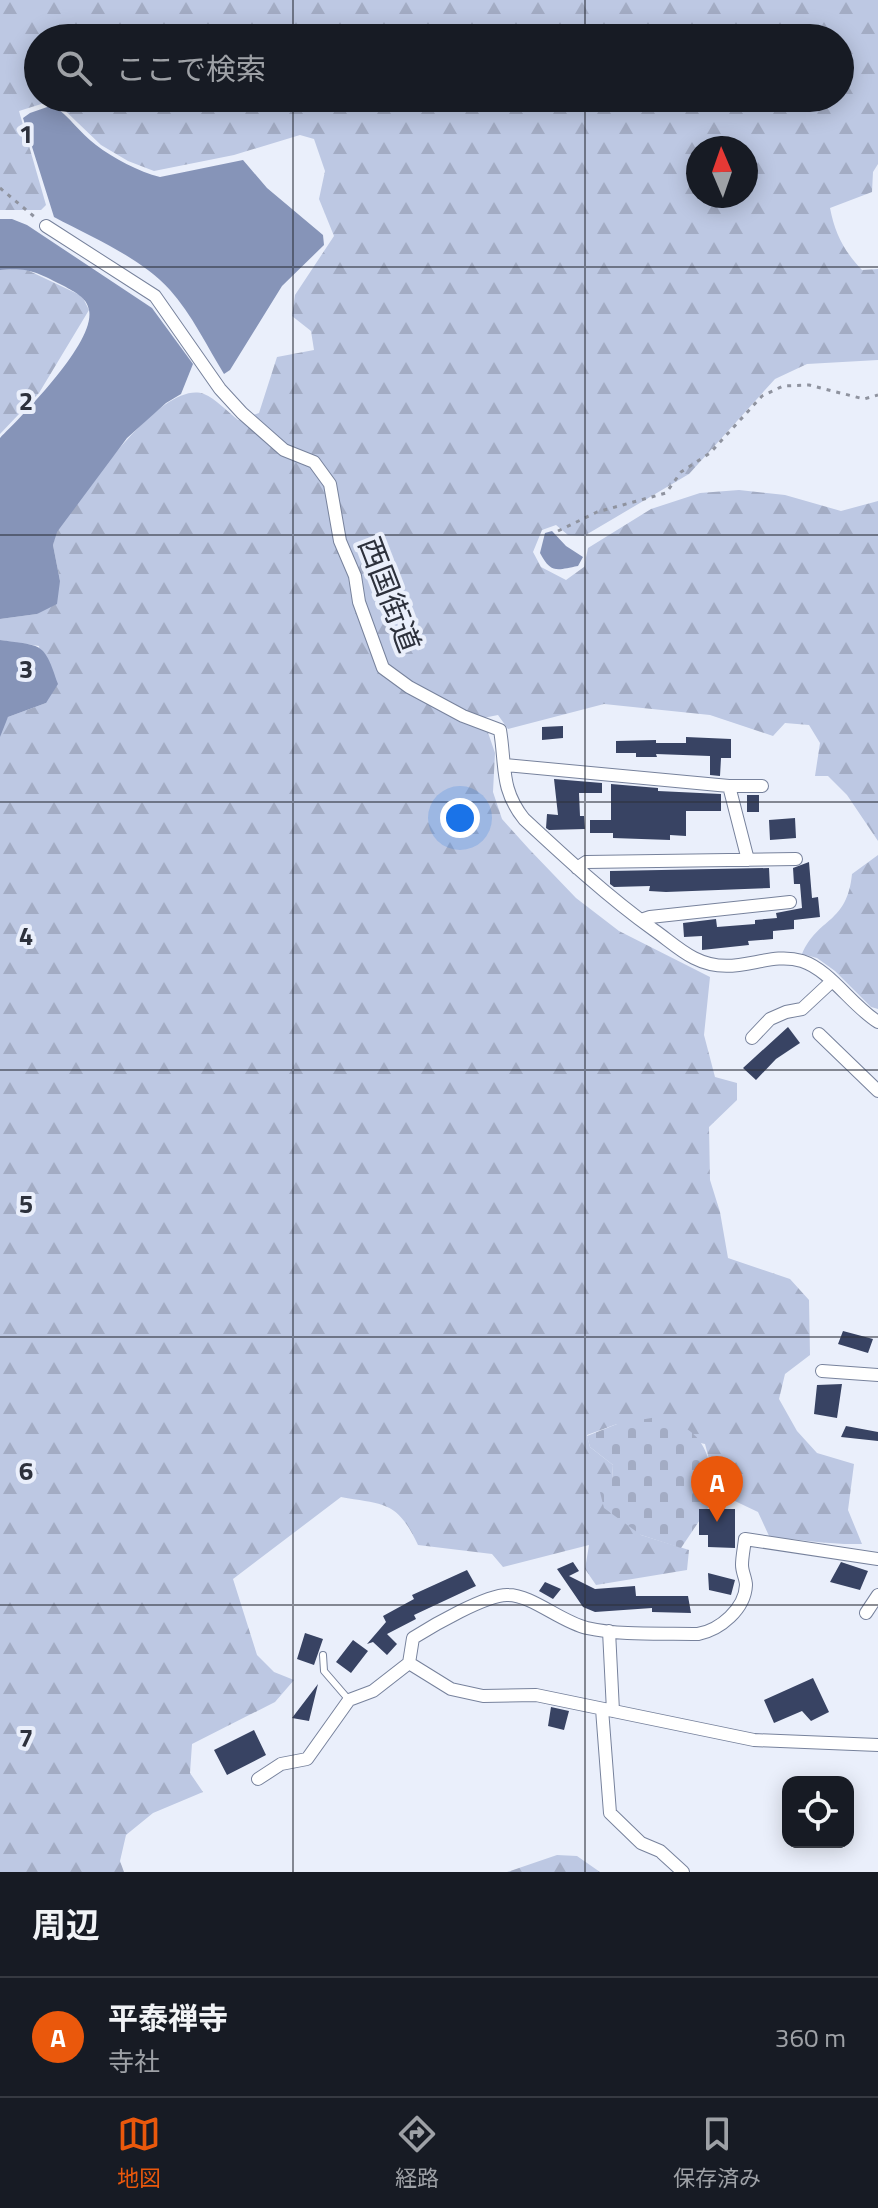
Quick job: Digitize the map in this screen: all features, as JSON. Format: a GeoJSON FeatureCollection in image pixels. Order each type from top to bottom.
{"type":"FeatureCollection","features":[{"type":"Feature","properties":{"kind":"street","name":"西国街道"},"geometry":{"type":"LineString","coordinates":[[46,226],[155,296],[220,389],[242,413],[284,450],[314,462],[330,484],[340,541],[355,576],[359,602],[383,668],[409,687],[463,716],[500,730],[505,786],[512,803],[524,819],[613,900],[693,957],[715,966],[731,967],[782,960],[800,961],[815,967],[861,1011],[878,1022]]}},
{"type":"Feature","properties":{"kind":"street"},"geometry":{"type":"LineString","coordinates":[[505,765],[729,786],[762,786]]}},
{"type":"Feature","properties":{"kind":"street"},"geometry":{"type":"LineString","coordinates":[[729,786],[748,860]]}},
{"type":"Feature","properties":{"kind":"street"},"geometry":{"type":"LineString","coordinates":[[577,868],[586,862],[796,859]]}},
{"type":"Feature","properties":{"kind":"street"},"geometry":{"type":"LineString","coordinates":[[641,920],[790,902]]}},
{"type":"Feature","properties":{"kind":"street"},"geometry":{"type":"LineString","coordinates":[[752,1038],[770,1019],[802,1009],[831,982]]}},
{"type":"Feature","properties":{"kind":"street"},"geometry":{"type":"LineString","coordinates":[[819,1034],[878,1091]]}},
{"type":"Feature","properties":{"kind":"street"},"geometry":{"type":"LineString","coordinates":[[822,1371],[878,1375]]}},
{"type":"Feature","properties":{"kind":"street"},"geometry":{"type":"LineString","coordinates":[[258,1779],[281,1764],[307,1759],[349,1700],[373,1691],[409,1663],[413,1638],[437,1623],[506,1594],[521,1597],[558,1618],[585,1628],[698,1634],[718,1626],[735,1612],[743,1597],[746,1584],[742,1566],[745,1539],[878,1559]]}},
{"type":"Feature","properties":{"kind":"street"},"geometry":{"type":"LineString","coordinates":[[866,1613],[878,1595]]}},
{"type":"Feature","properties":{"kind":"street"},"geometry":{"type":"LineString","coordinates":[[609,1631],[610,1813],[641,1843],[660,1851],[683,1872]]}},
{"type":"Feature","properties":{"kind":"street"},"geometry":{"type":"LineString","coordinates":[[409,1663],[451,1689],[483,1696],[536,1695],[754,1740],[878,1745]]}},
{"type":"Feature","properties":{"kind":"lane"},"geometry":{"type":"LineString","coordinates":[[323,1655],[324,1671],[349,1700]]}},
{"type":"Feature","properties":{"kind":"path"},"geometry":{"type":"LineString","coordinates":[[0,188],[46,226]]}},
{"type":"Feature","properties":{"kind":"path"},"geometry":{"type":"LineString","coordinates":[[558,531],[597,512],[666,493],[681,472],[710,453],[762,396],[783,386],[809,385],[864,399],[878,395]]}},
{"type":"Feature","properties":{"kind":"green space"},"geometry":{"type":"Polygon","coordinates":[[[0,0],[878,0],[878,164],[873,172],[872,192],[830,208],[841,242],[850,256],[862,270],[878,269],[878,360],[807,364],[775,379],[689,474],[584,536],[568,535],[556,525],[542,530],[533,552],[541,567],[566,580],[584,567],[588,548],[651,509],[700,493],[739,490],[785,495],[841,511],[878,501],[878,841],[847,795],[828,776],[815,776],[820,743],[809,725],[785,723],[773,736],[710,715],[604,704],[508,729],[498,715],[483,718],[495,753],[493,792],[502,819],[576,898],[619,931],[710,977],[704,1035],[715,1077],[737,1083],[737,1100],[709,1127],[710,1180],[720,1212],[728,1258],[790,1279],[809,1300],[810,1355],[785,1374],[779,1399],[797,1431],[817,1453],[854,1464],[848,1510],[862,1544],[770,1538],[758,1512],[718,1493],[705,1444],[617,1424],[587,1435],[590,1447],[613,1465],[612,1479],[641,1535],[689,1550],[687,1570],[596,1585],[585,1569],[589,1545],[503,1567],[492,1554],[418,1545],[403,1520],[388,1508],[341,1497],[233,1579],[257,1655],[274,1672],[294,1680],[275,1702],[192,1744],[190,1773],[203,1792],[153,1813],[126,1835],[120,1861],[124,1872],[0,1872],[0,732],[8,717],[46,703],[39,646],[0,640],[0,619],[37,614],[60,581],[53,545],[56,532],[122,445],[144,422],[166,404],[186,394],[208,396],[238,420],[259,413],[277,357],[314,350],[311,331],[292,316],[295,295],[334,236],[319,199],[325,171],[314,139],[300,135],[234,155],[154,171],[128,161],[101,145],[67,112],[854,112],[854,24],[24,24],[24,109],[19,111],[46,205],[41,210],[0,210],[0,0]]]}},
{"type":"Feature","properties":{"kind":"green space"},"geometry":{"type":"Polygon","coordinates":[[[23,268],[82,296],[89,310],[39,393],[0,434],[0,270],[23,268]]]}},
{"type":"Feature","properties":{"kind":"green space"},"geometry":{"type":"Polygon","coordinates":[[[878,855],[878,1009],[871,1007],[835,971],[817,958],[802,954],[816,933],[838,912],[849,890],[852,874],[878,855]]]}},
{"type":"Feature","properties":{"kind":"green space"},"geometry":{"type":"Polygon","coordinates":[[[657,1417],[686,1428],[695,1435],[706,1453],[718,1493],[681,1548],[641,1535],[604,1508],[599,1488],[612,1479],[613,1465],[590,1447],[587,1436],[617,1424],[657,1417]]]}},
{"type":"Feature","properties":{"kind":"green space"},"geometry":{"type":"Polygon","coordinates":[[[557,1855],[577,1856],[600,1872],[507,1872],[557,1855]]]}},
{"type":"Feature","properties":{"kind":"shaded area"},"geometry":{"type":"Polygon","coordinates":[[[62,112],[103,150],[126,164],[160,177],[243,160],[267,188],[323,235],[324,245],[282,286],[230,370],[224,374],[185,309],[158,278],[115,249],[54,217],[23,118],[30,113],[62,112]]]}},
{"type":"Feature","properties":{"kind":"shaded area"},"geometry":{"type":"Polygon","coordinates":[[[0,219],[12,219],[27,225],[152,308],[193,364],[181,394],[166,403],[127,438],[57,532],[53,545],[60,581],[57,604],[37,614],[0,619],[0,438],[70,359],[88,324],[89,310],[80,295],[47,278],[26,270],[0,270],[0,219]]]}},
{"type":"Feature","properties":{"kind":"shaded area"},"geometry":{"type":"Polygon","coordinates":[[[552,531],[566,546],[583,557],[578,566],[555,569],[544,560],[540,553],[545,533],[552,531]]]}},
{"type":"Feature","properties":{"kind":"shaded area"},"geometry":{"type":"Polygon","coordinates":[[[0,640],[40,648],[49,660],[58,684],[46,703],[8,717],[0,737],[0,640]]]}},
{"type":"Feature","properties":{"kind":"building"},"geometry":{"type":"Polygon","coordinates":[[[563,726],[563,738],[542,740],[542,727],[563,726]]]}},
{"type":"Feature","properties":{"kind":"building"},"geometry":{"type":"Polygon","coordinates":[[[686,737],[731,739],[731,758],[721,758],[720,776],[710,775],[710,756],[656,754],[657,757],[636,757],[636,753],[616,753],[616,741],[686,743],[686,737]]]}},
{"type":"Feature","properties":{"kind":"building"},"geometry":{"type":"Polygon","coordinates":[[[554,779],[602,783],[602,793],[579,793],[580,816],[584,816],[585,829],[546,828],[547,814],[558,815],[554,779]]]}},
{"type":"Feature","properties":{"kind":"building"},"geometry":{"type":"Polygon","coordinates":[[[611,784],[658,788],[658,791],[721,794],[721,811],[686,811],[686,836],[670,835],[670,840],[613,838],[613,833],[590,833],[590,820],[611,820],[611,784]]]}},
{"type":"Feature","properties":{"kind":"building"},"geometry":{"type":"Polygon","coordinates":[[[747,795],[759,795],[759,812],[747,812],[747,795]]]}},
{"type":"Feature","properties":{"kind":"building"},"geometry":{"type":"Polygon","coordinates":[[[795,818],[796,838],[770,840],[769,820],[795,818]]]}},
{"type":"Feature","properties":{"kind":"building"},"geometry":{"type":"Polygon","coordinates":[[[809,862],[812,898],[818,897],[820,917],[794,920],[794,929],[773,931],[773,939],[748,941],[749,945],[702,950],[702,936],[684,937],[683,923],[716,919],[717,927],[755,924],[755,920],[777,918],[776,913],[802,908],[800,884],[794,884],[793,868],[809,862]]]}},
{"type":"Feature","properties":{"kind":"building"},"geometry":{"type":"Polygon","coordinates":[[[769,868],[770,888],[666,892],[649,891],[650,886],[614,887],[610,884],[610,871],[769,868]]]}},
{"type":"Feature","properties":{"kind":"building"},"geometry":{"type":"Polygon","coordinates":[[[788,1027],[800,1043],[776,1059],[756,1080],[743,1068],[788,1027]]]}},
{"type":"Feature","properties":{"kind":"building"},"geometry":{"type":"Polygon","coordinates":[[[843,1331],[873,1339],[868,1353],[838,1344],[843,1331]]]}},
{"type":"Feature","properties":{"kind":"building"},"geometry":{"type":"Polygon","coordinates":[[[842,1384],[837,1418],[814,1414],[817,1385],[842,1384]]]}},
{"type":"Feature","properties":{"kind":"building"},"geometry":{"type":"Polygon","coordinates":[[[846,1426],[878,1432],[878,1441],[841,1437],[846,1426]]]}},
{"type":"Feature","properties":{"kind":"building"},"geometry":{"type":"Polygon","coordinates":[[[699,1509],[735,1509],[735,1548],[708,1547],[708,1535],[699,1535],[699,1509]]]}},
{"type":"Feature","properties":{"kind":"building"},"geometry":{"type":"Polygon","coordinates":[[[573,1562],[579,1571],[569,1576],[595,1589],[635,1586],[636,1596],[688,1596],[691,1613],[652,1612],[652,1608],[595,1612],[583,1607],[557,1569],[573,1562]]]}},
{"type":"Feature","properties":{"kind":"building"},"geometry":{"type":"Polygon","coordinates":[[[841,1562],[868,1571],[860,1590],[830,1582],[841,1562]]]}},
{"type":"Feature","properties":{"kind":"building"},"geometry":{"type":"Polygon","coordinates":[[[467,1570],[476,1586],[414,1615],[416,1619],[387,1634],[397,1644],[387,1655],[373,1642],[367,1644],[386,1622],[383,1616],[414,1599],[412,1595],[467,1570]]]}},
{"type":"Feature","properties":{"kind":"building"},"geometry":{"type":"Polygon","coordinates":[[[708,1573],[735,1580],[731,1595],[709,1590],[708,1573]]]}},
{"type":"Feature","properties":{"kind":"building"},"geometry":{"type":"Polygon","coordinates":[[[545,1582],[561,1589],[553,1599],[539,1591],[545,1582]]]}},
{"type":"Feature","properties":{"kind":"building"},"geometry":{"type":"Polygon","coordinates":[[[305,1633],[323,1639],[314,1665],[297,1659],[305,1633]]]}},
{"type":"Feature","properties":{"kind":"building"},"geometry":{"type":"Polygon","coordinates":[[[353,1640],[368,1651],[351,1673],[336,1662],[353,1640]]]}},
{"type":"Feature","properties":{"kind":"building"},"geometry":{"type":"Polygon","coordinates":[[[813,1678],[829,1712],[811,1721],[802,1711],[774,1723],[764,1700],[813,1678]]]}},
{"type":"Feature","properties":{"kind":"building"},"geometry":{"type":"Polygon","coordinates":[[[318,1684],[309,1721],[292,1718],[318,1684]]]}},
{"type":"Feature","properties":{"kind":"building"},"geometry":{"type":"Polygon","coordinates":[[[551,1707],[569,1711],[564,1730],[548,1726],[551,1707]]]}},
{"type":"Feature","properties":{"kind":"building"},"geometry":{"type":"Polygon","coordinates":[[[254,1730],[266,1755],[227,1775],[214,1750],[254,1730]]]}},
{"type":"Feature","properties":{"kind":"place","name":"平泰禅寺"},"geometry":{"type":"Point","coordinates":[717,1522]}}]}
